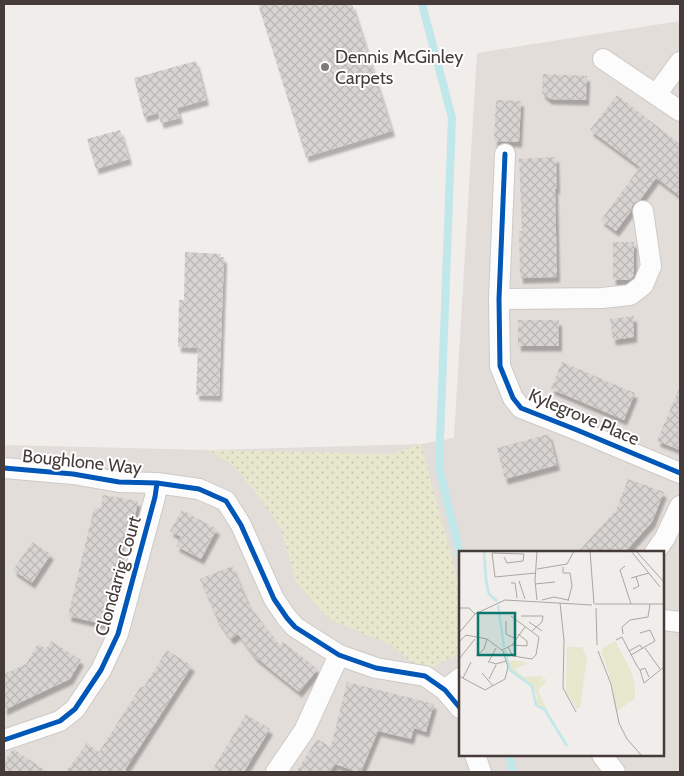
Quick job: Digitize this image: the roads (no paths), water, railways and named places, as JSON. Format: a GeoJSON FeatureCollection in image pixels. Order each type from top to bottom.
{"type":"FeatureCollection","features":[{"type":"Feature","properties":{"kind":"street"},"geometry":{"type":"LineString","coordinates":[[603,59],[680,111]]}},
{"type":"Feature","properties":{"kind":"street"},"geometry":{"type":"LineString","coordinates":[[656,95],[680,62]]}},
{"type":"Feature","properties":{"kind":"street","name":"Kylegrove Place"},"geometry":{"type":"LineString","coordinates":[[505,154],[499,299],[500,366],[513,398],[521,408],[680,472]]}},
{"type":"Feature","properties":{"kind":"street"},"geometry":{"type":"LineString","coordinates":[[499,299],[602,298],[630,295],[643,285],[652,266],[643,211]]}},
{"type":"Feature","properties":{"kind":"street","name":"Boughlone Way"},"geometry":{"type":"LineString","coordinates":[[4,468],[73,474],[119,482],[157,483],[199,489],[226,501],[241,525],[274,599],[295,627],[339,655],[376,668],[425,676],[445,690],[459,707]]}},
{"type":"Feature","properties":{"kind":"street","name":"Clondarrig Court"},"geometry":{"type":"LineString","coordinates":[[4,740],[60,721],[75,709],[101,670],[118,634],[155,497],[157,483]]}},
{"type":"Feature","properties":{"kind":"street"},"geometry":{"type":"LineString","coordinates":[[656,551],[665,538],[680,506]]}},
{"type":"Feature","properties":{"kind":"street"},"geometry":{"type":"LineString","coordinates":[[664,620],[680,622]]}},
{"type":"Feature","properties":{"kind":"street"},"geometry":{"type":"LineString","coordinates":[[276,772],[304,731],[339,655]]}},
{"type":"Feature","properties":{"kind":"street"},"geometry":{"type":"LineString","coordinates":[[445,690],[459,679]]}},
{"type":"Feature","properties":{"kind":"street"},"geometry":{"type":"LineString","coordinates":[[475,756],[481,772]]}},
{"type":"Feature","properties":{"kind":"street"},"geometry":{"type":"LineString","coordinates":[[603,756],[615,772]]}},
{"type":"Feature","properties":{"kind":"waterway"},"geometry":{"type":"LineString","coordinates":[[422,4],[452,118],[439,467],[459,551]]}},
{"type":"Feature","properties":{"kind":"waterway"},"geometry":{"type":"LineString","coordinates":[[509,756],[513,772]]}},
{"type":"Feature","properties":{"kind":"place","name":"Dennis McGinley Carpets"},"geometry":{"type":"Point","coordinates":[325,67]}}]}
